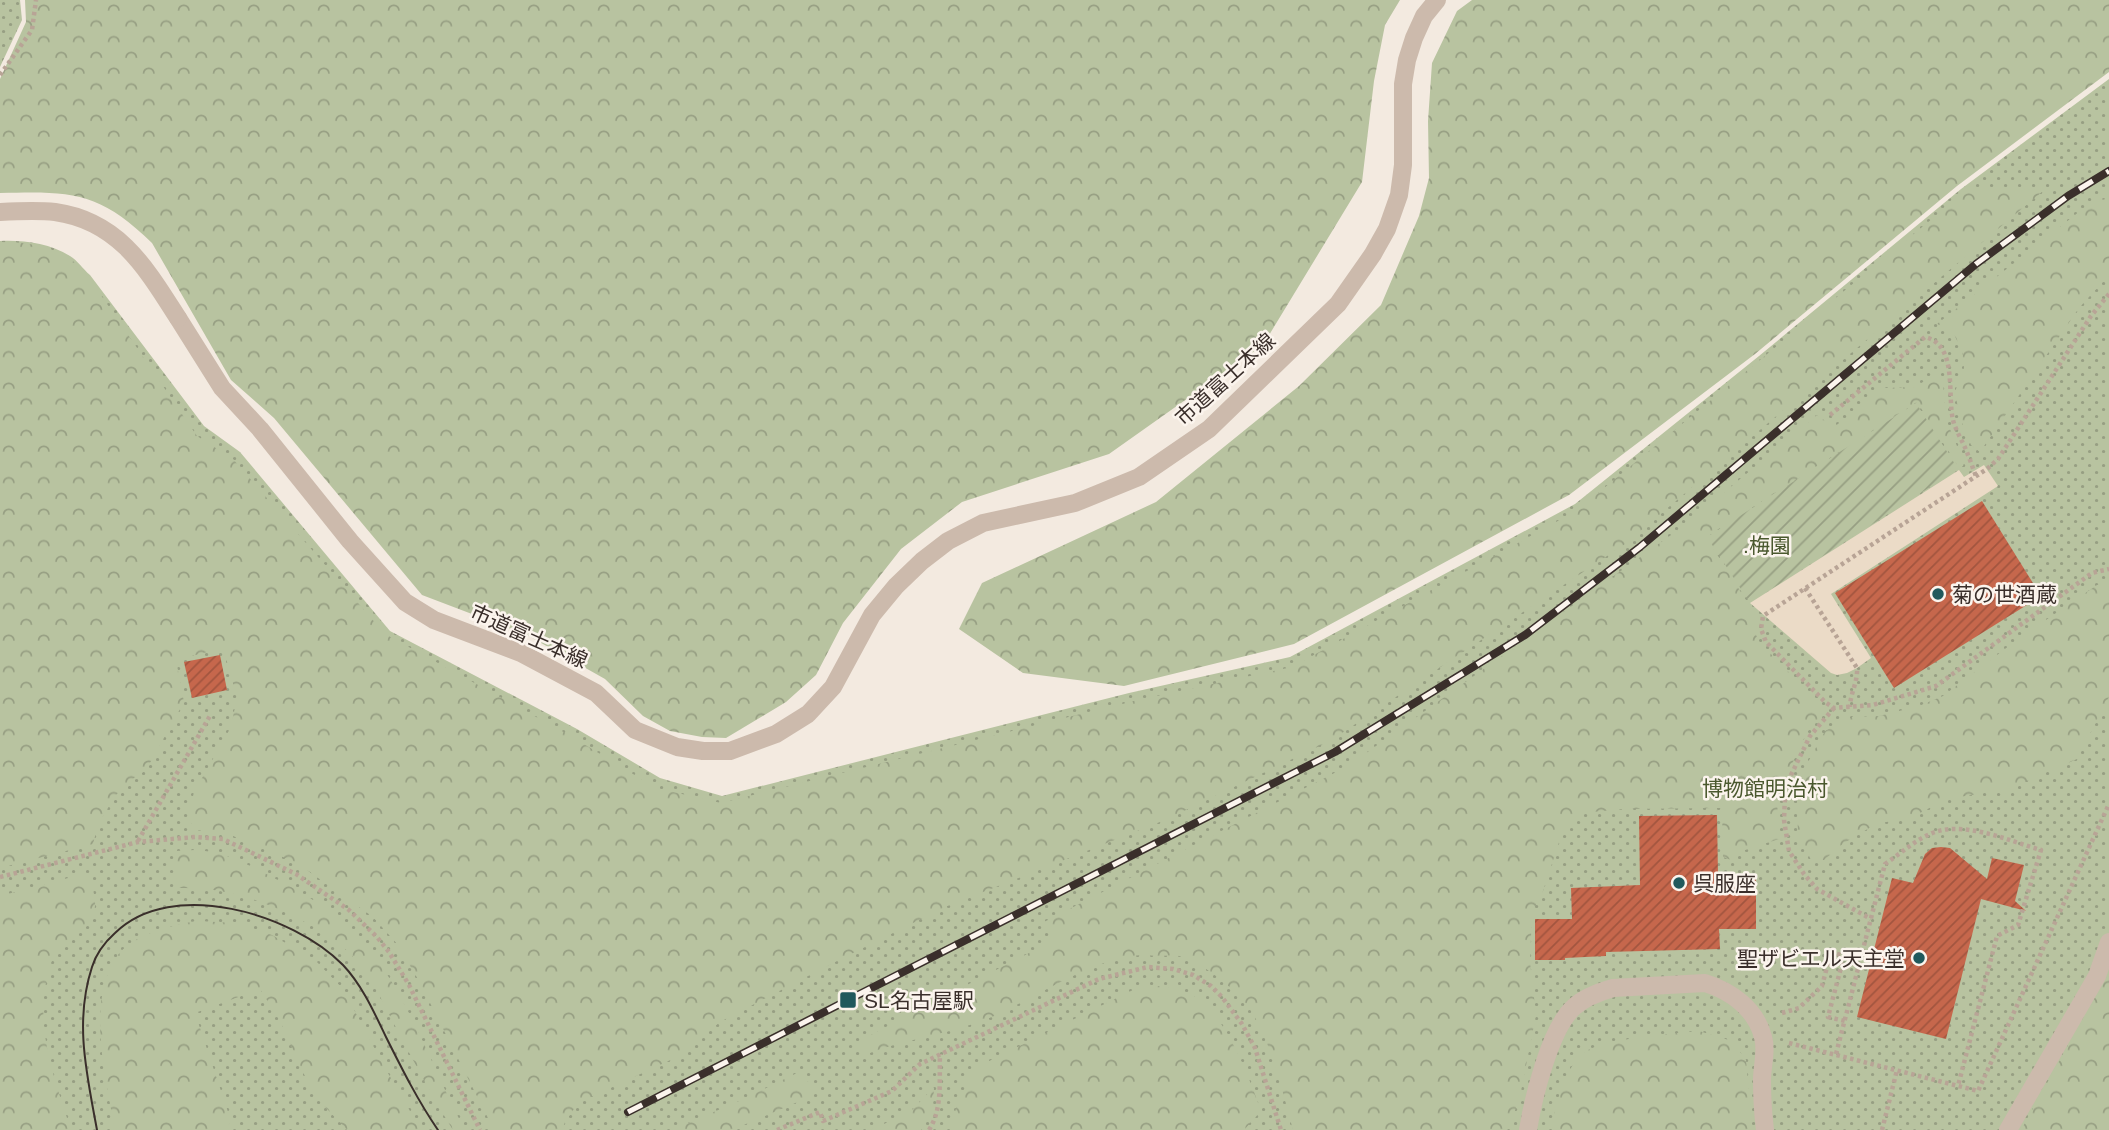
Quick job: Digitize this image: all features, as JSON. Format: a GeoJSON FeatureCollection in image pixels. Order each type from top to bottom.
{"type":"FeatureCollection","features":[{"type":"Feature","properties":{"kind":"street","name":"市道富士本線"},"geometry":{"type":"LineString","coordinates":[[0,212],[53,212],[77,217],[100,226],[120,240],[139,260],[222,388],[260,429],[350,541],[405,602],[421,614],[521,653],[596,693],[635,730],[677,747],[730,751],[776,734],[808,714],[833,687],[872,615],[895,586],[948,541],[983,523],[1076,503],[1139,477],[1209,429],[1338,304],[1387,229],[1399,195],[1403,165],[1403,84],[1406,60],[1424,16],[1437,0]]}},
{"type":"Feature","properties":{"kind":"street"},"geometry":{"type":"LineString","coordinates":[[2008,1130],[2097,976],[2109,942]]}},
{"type":"Feature","properties":{"kind":"street"},"geometry":{"type":"LineString","coordinates":[[1528,1130],[1545,1066],[1560,1024],[1574,1007],[1599,992],[1613,988],[1705,983],[1718,987],[1740,1001],[1749,1010],[1763,1036],[1765,1130]]}},
{"type":"Feature","properties":{"kind":"path"},"geometry":{"type":"LineString","coordinates":[[0,75],[32,30],[36,0]]}},
{"type":"Feature","properties":{"kind":"path"},"geometry":{"type":"LineString","coordinates":[[2109,294],[2091,316],[1998,459],[1763,616],[1761,629],[1766,642],[1825,702],[1834,708],[1873,705],[1936,686],[2092,573],[2109,569]]}},
{"type":"Feature","properties":{"kind":"path"},"geometry":{"type":"LineString","coordinates":[[1830,415],[1925,337],[1933,339],[1940,344],[1945,354],[1952,416],[1976,476]]}},
{"type":"Feature","properties":{"kind":"path"},"geometry":{"type":"LineString","coordinates":[[1805,588],[1857,668],[1850,707]]}},
{"type":"Feature","properties":{"kind":"path"},"geometry":{"type":"LineString","coordinates":[[1834,708],[1810,736],[1791,775],[1785,795],[1784,820],[1789,851],[1817,889],[1871,919]]}},
{"type":"Feature","properties":{"kind":"path"},"geometry":{"type":"LineString","coordinates":[[138,842],[211,714]]}},
{"type":"Feature","properties":{"kind":"path"},"geometry":{"type":"LineString","coordinates":[[1790,1043],[1978,1091],[2109,804]]}},
{"type":"Feature","properties":{"kind":"path"},"geometry":{"type":"LineString","coordinates":[[1836,1054],[1885,864],[1933,832],[1962,828],[2041,850],[2018,925],[1997,936],[1958,1086]]}},
{"type":"Feature","properties":{"kind":"path"},"geometry":{"type":"LineString","coordinates":[[0,877],[138,842],[195,837],[223,839],[296,874],[349,910],[377,937],[400,968],[480,1130]]}},
{"type":"Feature","properties":{"kind":"path"},"geometry":{"type":"LineString","coordinates":[[1800,1007],[1822,986],[1831,952],[1844,956],[1828,1017],[1845,1021]]}},
{"type":"Feature","properties":{"kind":"path"},"geometry":{"type":"LineString","coordinates":[[777,1130],[820,1112],[823,1121],[892,1091],[920,1064],[940,1054],[1099,979],[1148,967],[1173,969],[1193,975],[1211,986],[1222,997],[1242,1024],[1255,1048],[1281,1130]]}},
{"type":"Feature","properties":{"kind":"path"},"geometry":{"type":"LineString","coordinates":[[929,1130],[939,1099],[940,1054]]}},
{"type":"Feature","properties":{"kind":"path"},"geometry":{"type":"LineString","coordinates":[[1882,1130],[1897,1070]]}},
{"type":"Feature","properties":{"kind":"green space"},"geometry":{"type":"Polygon","coordinates":[[[0,0],[20,0],[22,20],[0,67],[0,0]]]}},
{"type":"Feature","properties":{"kind":"green space"},"geometry":{"type":"Polygon","coordinates":[[[25,0],[1400,0],[1385,25],[1374,81],[1362,182],[1263,345],[1109,454],[962,502],[901,549],[843,623],[816,675],[786,702],[726,738],[670,731],[643,716],[605,679],[527,635],[422,595],[274,418],[231,380],[152,243],[116,213],[83,198],[65,194],[0,193],[0,79],[26,22],[25,0]]]}},
{"type":"Feature","properties":{"kind":"green space"},"geometry":{"type":"Polygon","coordinates":[[[1472,0],[2109,0],[2109,72],[1957,186],[1755,354],[1569,495],[1294,644],[1124,686],[1023,673],[959,629],[982,583],[1156,502],[1299,386],[1381,305],[1419,216],[1429,178],[1428,121],[1432,63],[1457,11],[1472,0]]]}},
{"type":"Feature","properties":{"kind":"green space","name":"博物館明治村"},"geometry":{"type":"Polygon","coordinates":[[[2109,79],[2109,1130],[0,1130],[0,241],[45,245],[78,262],[204,426],[240,452],[390,631],[577,729],[660,778],[722,796],[1129,693],[1290,657],[1575,504],[1961,189],[2109,79]]]}},
{"type":"Feature","properties":{"kind":"green space"},"geometry":{"type":"Polygon","coordinates":[[[1966,191],[2043,191],[1625,544],[1330,741],[1165,820],[945,907],[837,961],[720,1022],[679,1056],[578,1103],[562,1130],[494,1130],[419,981],[398,945],[373,917],[297,863],[226,833],[195,830],[188,818],[194,792],[231,727],[237,697],[223,648],[176,660],[184,702],[146,770],[115,796],[98,825],[93,844],[0,868],[0,242],[43,247],[59,253],[70,259],[88,276],[197,436],[233,459],[385,634],[569,735],[656,788],[721,803],[1129,702],[1292,667],[1576,511],[1966,191]]]}},
{"type":"Feature","properties":{"kind":"green space"},"geometry":{"type":"Polygon","coordinates":[[[2109,196],[2109,275],[2079,308],[1980,452],[1971,445],[1958,413],[1955,393],[1964,368],[1962,351],[1952,330],[1937,324],[2080,211],[2109,196]]]}},
{"type":"Feature","properties":{"kind":"green space"},"geometry":{"type":"Polygon","coordinates":[[[1939,372],[1943,379],[1945,417],[1963,466],[1958,466],[1917,402],[1706,537],[1756,616],[1756,635],[1760,643],[1826,710],[1807,732],[1778,794],[1779,839],[1739,852],[1731,860],[1723,857],[1722,808],[1624,809],[1582,813],[1564,827],[1543,891],[1532,913],[1530,962],[1536,1015],[1521,1091],[1507,1130],[1293,1130],[1269,1048],[1247,1005],[1217,976],[1179,956],[1133,956],[1108,962],[1075,975],[994,1016],[867,1054],[857,1042],[1052,941],[1044,922],[1348,766],[1685,525],[1817,415],[1834,427],[1884,388],[1915,387],[1939,372]]]}},
{"type":"Feature","properties":{"kind":"green space","name":".梅園"},"geometry":{"type":"Polygon","coordinates":[[[1916,403],[1958,469],[1750,603],[1707,537],[1916,403]]]}},
{"type":"Feature","properties":{"kind":"green space"},"geometry":{"type":"Polygon","coordinates":[[[2109,582],[2109,697],[2077,759],[2008,789],[1947,799],[1912,817],[1876,824],[1844,843],[1824,860],[1811,860],[1798,833],[1797,803],[1801,775],[1825,731],[1852,717],[1879,716],[1919,706],[1943,696],[2018,639],[2097,585],[2109,582]]]}},
{"type":"Feature","properties":{"kind":"green space"},"geometry":{"type":"Polygon","coordinates":[[[195,850],[226,856],[285,883],[326,908],[353,932],[388,975],[465,1130],[453,1130],[376,989],[354,958],[319,930],[266,904],[217,891],[179,888],[175,872],[175,851],[195,850]]]}},
{"type":"Feature","properties":{"kind":"green space"},"geometry":{"type":"Polygon","coordinates":[[[87,873],[95,901],[93,915],[82,931],[57,950],[49,970],[44,997],[43,1017],[48,1055],[71,1130],[0,1130],[0,896],[87,873]]]}},
{"type":"Feature","properties":{"kind":"green space"},"geometry":{"type":"Polygon","coordinates":[[[197,921],[236,923],[272,935],[316,961],[343,989],[421,1130],[347,1130],[313,1094],[280,1021],[260,989],[195,1013],[231,1121],[226,1130],[115,1130],[101,1040],[102,994],[108,973],[118,955],[133,941],[165,928],[197,921]]]}},
{"type":"Feature","properties":{"kind":"green space"},"geometry":{"type":"Polygon","coordinates":[[[2109,969],[2109,1130],[2021,1130],[2103,982],[2109,969]]]}},
{"type":"Feature","properties":{"kind":"green space"},"geometry":{"type":"Polygon","coordinates":[[[1158,986],[1194,996],[1226,1031],[1261,1111],[1244,1130],[950,1130],[957,1105],[967,1092],[967,1072],[1139,987],[1158,986]]]}},
{"type":"Feature","properties":{"kind":"green space"},"geometry":{"type":"Polygon","coordinates":[[[1699,1031],[1732,1041],[1746,1060],[1752,1130],[1552,1130],[1558,1098],[1567,1075],[1586,1051],[1624,1040],[1699,1031]]]}},
{"type":"Feature","properties":{"kind":"green space"},"geometry":{"type":"Polygon","coordinates":[[[799,1072],[813,1087],[814,1095],[732,1130],[672,1130],[739,1101],[799,1072]]]}},
{"type":"Feature","properties":{"kind":"green space"},"geometry":{"type":"Polygon","coordinates":[[[934,1087],[933,1108],[921,1130],[870,1130],[909,1113],[934,1087]]]}},
{"type":"Feature","properties":{"kind":"shaded area"},"geometry":{"type":"Polygon","coordinates":[[[1984,465],[1998,486],[1831,594],[1871,658],[1857,668],[1837,675],[1831,673],[1750,603],[1959,470],[1964,477],[1984,465]]]}},
{"type":"Feature","properties":{"kind":"building","name":"菊の世酒蔵"},"geometry":{"type":"Polygon","coordinates":[[[1982,501],[2041,596],[1894,688],[1835,593],[1982,501]]]}},
{"type":"Feature","properties":{"kind":"building"},"geometry":{"type":"Polygon","coordinates":[[[220,655],[227,690],[192,698],[184,662],[220,655]]]}},
{"type":"Feature","properties":{"kind":"building"},"geometry":{"type":"Polygon","coordinates":[[[1717,815],[1718,875],[1756,875],[1756,929],[1719,929],[1720,949],[1606,952],[1606,956],[1535,960],[1535,919],[1572,919],[1571,888],[1640,885],[1639,816],[1717,815]]]}},
{"type":"Feature","properties":{"kind":"building","name":"聖ザビエル天主堂"},"geometry":{"type":"Polygon","coordinates":[[[1932,848],[1950,848],[1987,879],[1992,858],[2024,865],[2015,901],[2026,911],[1981,899],[1946,1039],[1857,1017],[1892,878],[1913,883],[1925,854],[1932,848]]]}},
{"type":"Feature","properties":{"kind":"tram line"},"geometry":{"type":"LineString","coordinates":[[97,1130],[86,1069],[83,1028],[87,988],[94,962],[111,937],[139,916],[168,907],[199,905],[232,909],[264,918],[321,947],[343,965],[367,999],[410,1085],[438,1130]]}},
{"type":"Feature","properties":{"kind":"railway"},"geometry":{"type":"LineString","coordinates":[[628,1112],[1335,752],[1525,635],[1640,547],[1976,264],[2068,196],[2109,171]]}},
{"type":"Feature","properties":{"kind":"place","name":"菊の世酒蔵"},"geometry":{"type":"Point","coordinates":[1938,594]}},
{"type":"Feature","properties":{"kind":"place","name":"呉服座"},"geometry":{"type":"Point","coordinates":[1679,883]}},
{"type":"Feature","properties":{"kind":"place","name":"聖ザビエル天主堂"},"geometry":{"type":"Point","coordinates":[1919,958]}},
{"type":"Feature","properties":{"kind":"place","name":"SL名古屋駅"},"geometry":{"type":"Point","coordinates":[848,1000]}}]}
